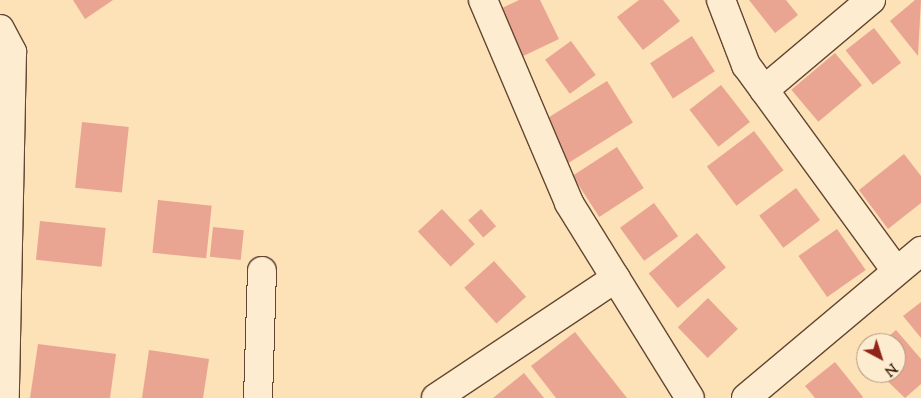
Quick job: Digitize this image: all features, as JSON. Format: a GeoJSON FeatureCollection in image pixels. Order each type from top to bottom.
{"type":"FeatureCollection","features":[{"type":"Feature","properties":{"kind":"street"},"geometry":{"type":"LineString","coordinates":[[483,0],[569,203],[690,398]]}},
{"type":"Feature","properties":{"kind":"street"},"geometry":{"type":"LineString","coordinates":[[721,0],[746,65],[896,271]]}},
{"type":"Feature","properties":{"kind":"street"},"geometry":{"type":"LineString","coordinates":[[764,90],[871,0]]}},
{"type":"Feature","properties":{"kind":"street"},"geometry":{"type":"LineString","coordinates":[[0,29],[12,52],[5,398]]}},
{"type":"Feature","properties":{"kind":"street"},"geometry":{"type":"LineString","coordinates":[[746,398],[921,251]]}},
{"type":"Feature","properties":{"kind":"street"},"geometry":{"type":"LineString","coordinates":[[258,398],[262,271]]}},
{"type":"Feature","properties":{"kind":"street"},"geometry":{"type":"LineString","coordinates":[[436,398],[616,278]]}},
{"type":"Feature","properties":{"kind":"building"},"geometry":{"type":"Polygon","coordinates":[[[73,0],[113,0],[85,19],[73,0]]]}},
{"type":"Feature","properties":{"kind":"building"},"geometry":{"type":"Polygon","coordinates":[[[519,0],[540,0],[559,39],[517,59],[494,12],[519,0]]]}},
{"type":"Feature","properties":{"kind":"building"},"geometry":{"type":"Polygon","coordinates":[[[639,0],[663,0],[680,21],[643,50],[617,17],[639,0]]]}},
{"type":"Feature","properties":{"kind":"building"},"geometry":{"type":"Polygon","coordinates":[[[749,0],[786,0],[798,15],[775,33],[749,0]]]}},
{"type":"Feature","properties":{"kind":"building"},"geometry":{"type":"Polygon","coordinates":[[[915,0],[921,0],[918,56],[890,21],[915,0]]]}},
{"type":"Feature","properties":{"kind":"building"},"geometry":{"type":"Polygon","coordinates":[[[874,28],[901,63],[873,85],[846,50],[874,28]]]}},
{"type":"Feature","properties":{"kind":"building"},"geometry":{"type":"Polygon","coordinates":[[[692,36],[715,71],[673,98],[650,63],[692,36]]]}},
{"type":"Feature","properties":{"kind":"building"},"geometry":{"type":"Polygon","coordinates":[[[571,41],[596,75],[570,94],[545,60],[571,41]]]}},
{"type":"Feature","properties":{"kind":"building"},"geometry":{"type":"Polygon","coordinates":[[[835,53],[862,85],[818,122],[791,90],[835,53]]]}},
{"type":"Feature","properties":{"kind":"building"},"geometry":{"type":"Polygon","coordinates":[[[607,81],[633,123],[567,164],[541,122],[607,81]]]}},
{"type":"Feature","properties":{"kind":"building"},"geometry":{"type":"Polygon","coordinates":[[[721,85],[750,122],[718,147],[689,110],[721,85]]]}},
{"type":"Feature","properties":{"kind":"building"},"geometry":{"type":"Polygon","coordinates":[[[82,122],[129,127],[122,193],[75,188],[82,122]]]}},
{"type":"Feature","properties":{"kind":"building"},"geometry":{"type":"Polygon","coordinates":[[[754,131],[783,170],[736,206],[707,167],[754,131]]]}},
{"type":"Feature","properties":{"kind":"building"},"geometry":{"type":"Polygon","coordinates":[[[617,147],[644,188],[599,217],[573,176],[617,147]]]}},
{"type":"Feature","properties":{"kind":"building"},"geometry":{"type":"Polygon","coordinates":[[[904,154],[921,176],[921,203],[888,229],[859,190],[904,154]]]}},
{"type":"Feature","properties":{"kind":"building"},"geometry":{"type":"Polygon","coordinates":[[[796,188],[820,220],[783,248],[759,216],[796,188]]]}},
{"type":"Feature","properties":{"kind":"building"},"geometry":{"type":"Polygon","coordinates":[[[158,200],[212,206],[206,258],[152,253],[158,200]]]}},
{"type":"Feature","properties":{"kind":"building"},"geometry":{"type":"Polygon","coordinates":[[[654,203],[678,236],[644,261],[620,228],[654,203]]]}},
{"type":"Feature","properties":{"kind":"building"},"geometry":{"type":"Polygon","coordinates":[[[442,209],[475,244],[451,267],[418,232],[442,209]]]}},
{"type":"Feature","properties":{"kind":"building"},"geometry":{"type":"Polygon","coordinates":[[[481,209],[496,226],[483,238],[468,220],[481,209]]]}},
{"type":"Feature","properties":{"kind":"building"},"geometry":{"type":"Polygon","coordinates":[[[40,221],[106,228],[102,267],[36,260],[40,221]]]}},
{"type":"Feature","properties":{"kind":"building"},"geometry":{"type":"Polygon","coordinates":[[[213,227],[244,230],[241,260],[210,257],[213,227]]]}},
{"type":"Feature","properties":{"kind":"building"},"geometry":{"type":"Polygon","coordinates":[[[837,229],[866,270],[827,297],[798,256],[837,229]]]}},
{"type":"Feature","properties":{"kind":"building"},"geometry":{"type":"Polygon","coordinates":[[[697,233],[726,267],[678,308],[649,273],[697,233]]]}},
{"type":"Feature","properties":{"kind":"building"},"geometry":{"type":"Polygon","coordinates":[[[494,261],[526,297],[496,323],[464,288],[494,261]]]}},
{"type":"Feature","properties":{"kind":"building"},"geometry":{"type":"Polygon","coordinates":[[[708,298],[738,329],[708,358],[678,327],[708,298]]]}},
{"type":"Feature","properties":{"kind":"building"},"geometry":{"type":"Polygon","coordinates":[[[921,302],[921,338],[903,316],[921,302]]]}},
{"type":"Feature","properties":{"kind":"building"},"geometry":{"type":"Polygon","coordinates":[[[575,332],[627,398],[556,398],[531,366],[575,332]]]}},
{"type":"Feature","properties":{"kind":"building"},"geometry":{"type":"Polygon","coordinates":[[[906,342],[921,359],[921,384],[905,398],[889,383],[906,383],[906,342]]]}},
{"type":"Feature","properties":{"kind":"building"},"geometry":{"type":"Polygon","coordinates":[[[38,344],[116,354],[110,398],[30,398],[38,344]]]}},
{"type":"Feature","properties":{"kind":"building"},"geometry":{"type":"Polygon","coordinates":[[[149,350],[209,359],[203,398],[142,398],[149,350]]]}},
{"type":"Feature","properties":{"kind":"building"},"geometry":{"type":"Polygon","coordinates":[[[835,362],[862,398],[815,398],[805,386],[835,362]]]}},
{"type":"Feature","properties":{"kind":"building"},"geometry":{"type":"Polygon","coordinates":[[[524,373],[544,398],[493,398],[524,373]]]}}]}
